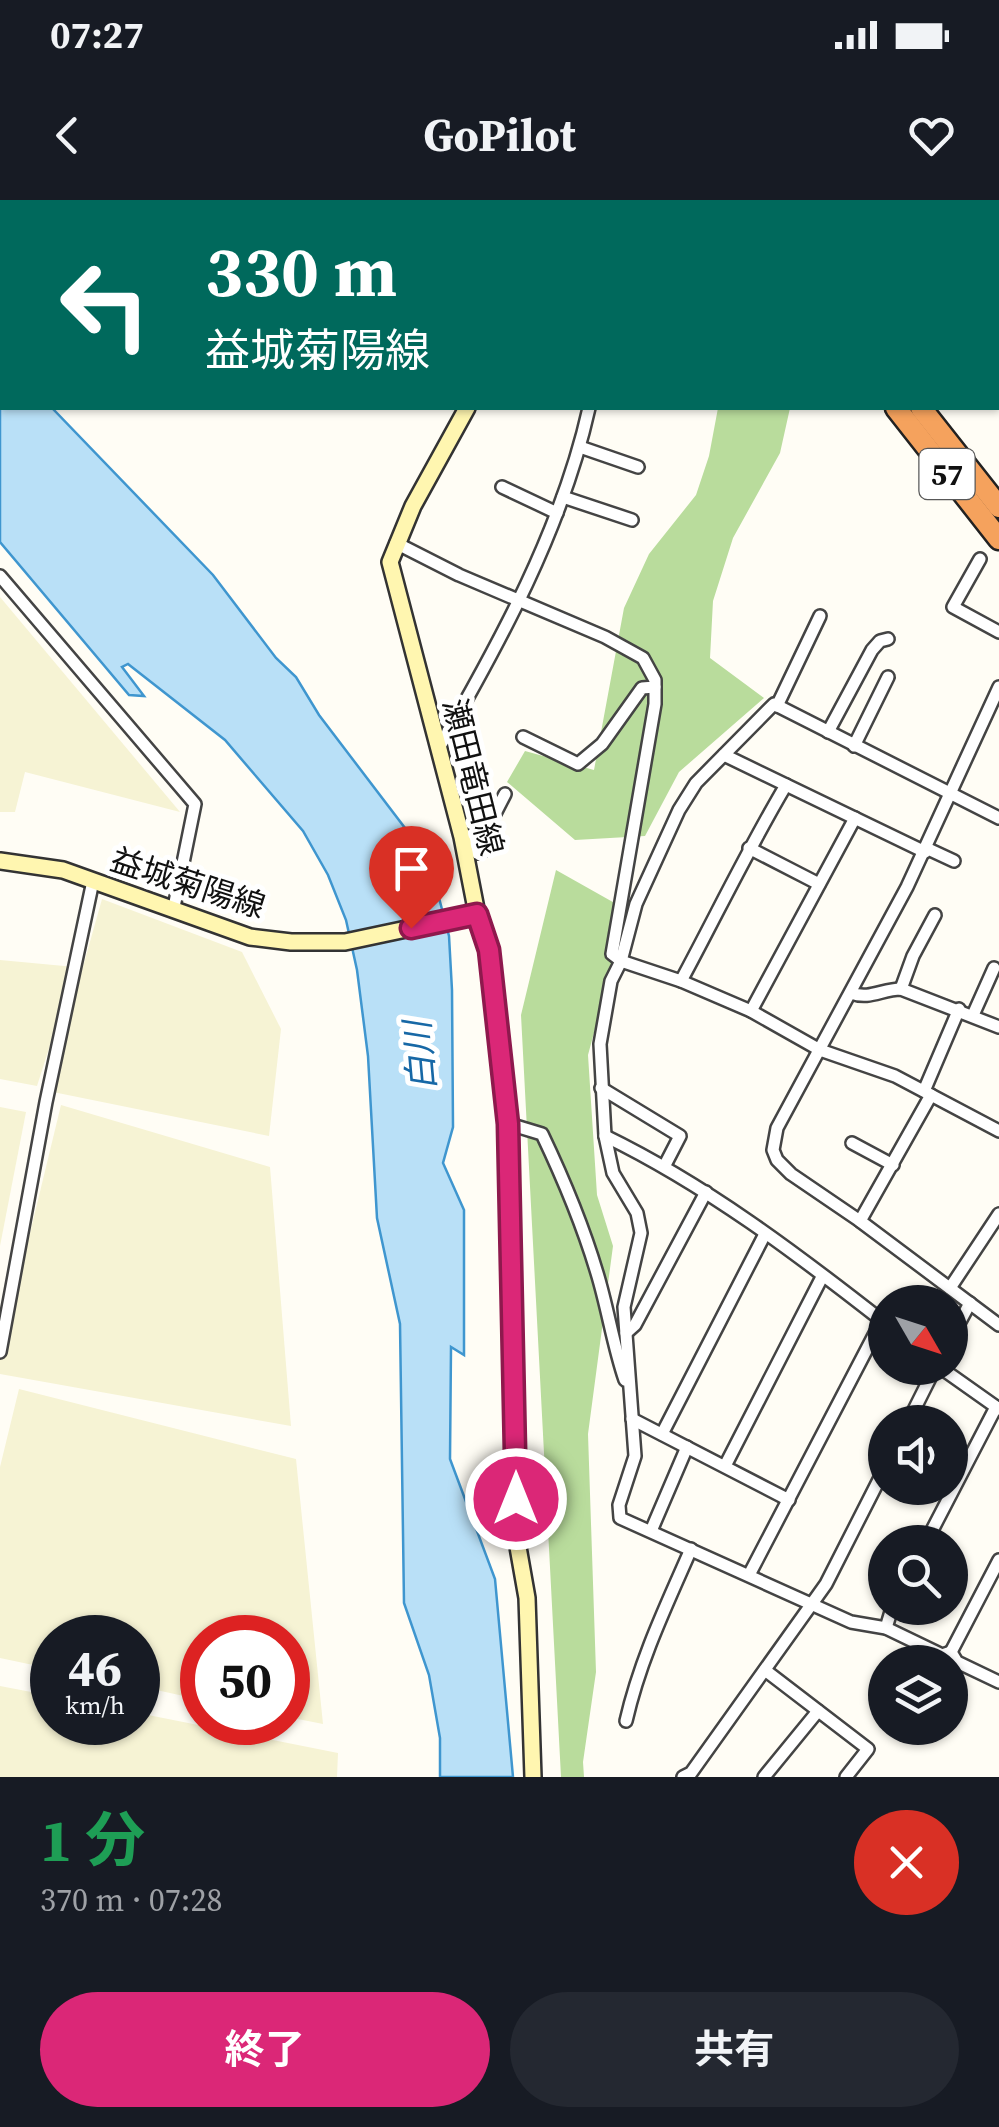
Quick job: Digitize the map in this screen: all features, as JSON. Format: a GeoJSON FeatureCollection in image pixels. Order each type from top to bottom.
{"type":"FeatureCollection","features":[{"type":"Feature","properties":{"kind":"highway","name":"57"},"geometry":{"type":"LineString","coordinates":[[898,410],[999,539]]}},
{"type":"Feature","properties":{"kind":"highway","name":"57"},"geometry":{"type":"LineString","coordinates":[[923,410],[999,507]]}},
{"type":"Feature","properties":{"kind":"highway"},"geometry":{"type":"LineString","coordinates":[[934,410],[999,488]]}},
{"type":"Feature","properties":{"kind":"main road","name":"瀬田竜田線"},"geometry":{"type":"LineString","coordinates":[[466,410],[413,506],[390,562],[489,950],[508,1124],[516,1530],[526,1598],[533,1777]]}},
{"type":"Feature","properties":{"kind":"main road","name":"益城菊陽線"},"geometry":{"type":"LineString","coordinates":[[0,862],[63,870],[250,937],[291,942],[345,942],[477,914]]}},
{"type":"Feature","properties":{"kind":"street"},"geometry":{"type":"LineString","coordinates":[[440,747],[558,513],[589,410]]}},
{"type":"Feature","properties":{"kind":"street"},"geometry":{"type":"LineString","coordinates":[[580,447],[638,467]]}},
{"type":"Feature","properties":{"kind":"street"},"geometry":{"type":"LineString","coordinates":[[502,487],[558,513]]}},
{"type":"Feature","properties":{"kind":"street"},"geometry":{"type":"LineString","coordinates":[[563,497],[632,520]]}},
{"type":"Feature","properties":{"kind":"street"},"geometry":{"type":"LineString","coordinates":[[396,542],[516,602],[643,658],[655,687],[656,704],[612,954],[621,961],[681,981],[750,1011],[820,1050],[895,1076],[999,1131]]}},
{"type":"Feature","properties":{"kind":"street"},"geometry":{"type":"LineString","coordinates":[[980,559],[953,607],[999,632]]}},
{"type":"Feature","properties":{"kind":"street"},"geometry":{"type":"LineString","coordinates":[[0,576],[195,804],[174,908]]}},
{"type":"Feature","properties":{"kind":"street"},"geometry":{"type":"LineString","coordinates":[[778,706],[820,616]]}},
{"type":"Feature","properties":{"kind":"street"},"geometry":{"type":"LineString","coordinates":[[828,732],[872,650],[880,640],[888,638]]}},
{"type":"Feature","properties":{"kind":"street"},"geometry":{"type":"LineString","coordinates":[[854,746],[888,676]]}},
{"type":"Feature","properties":{"kind":"street"},"geometry":{"type":"LineString","coordinates":[[524,737],[578,764],[602,744],[642,688],[655,687]]}},
{"type":"Feature","properties":{"kind":"street"},"geometry":{"type":"LineString","coordinates":[[946,1285],[791,1174],[773,1150],[777,1128],[925,850],[999,687]]}},
{"type":"Feature","properties":{"kind":"street"},"geometry":{"type":"LineString","coordinates":[[921,1645],[886,1628],[851,1622],[620,1518],[619,1504],[635,1456],[624,1307],[641,1232],[637,1213],[613,1173],[600,1088],[600,1044],[611,981],[621,961],[636,904],[679,810],[696,783],[774,704],[999,818]]}},
{"type":"Feature","properties":{"kind":"street"},"geometry":{"type":"LineString","coordinates":[[434,718],[472,849],[477,853],[485,850],[490,841],[486,831],[505,794]]}},
{"type":"Feature","properties":{"kind":"street"},"geometry":{"type":"LineString","coordinates":[[724,755],[954,861]]}},
{"type":"Feature","properties":{"kind":"street"},"geometry":{"type":"LineString","coordinates":[[681,981],[786,785]]}},
{"type":"Feature","properties":{"kind":"street"},"geometry":{"type":"LineString","coordinates":[[750,1011],[855,818]]}},
{"type":"Feature","properties":{"kind":"street"},"geometry":{"type":"LineString","coordinates":[[749,848],[820,884]]}},
{"type":"Feature","properties":{"kind":"street"},"geometry":{"type":"LineString","coordinates":[[0,1352],[46,1102],[94,881]]}},
{"type":"Feature","properties":{"kind":"street"},"geometry":{"type":"LineString","coordinates":[[901,989],[935,915]]}},
{"type":"Feature","properties":{"kind":"street"},"geometry":{"type":"LineString","coordinates":[[973,1015],[994,968]]}},
{"type":"Feature","properties":{"kind":"street"},"geometry":{"type":"LineString","coordinates":[[851,993],[866,998],[901,989],[999,1026]]}},
{"type":"Feature","properties":{"kind":"street"},"geometry":{"type":"LineString","coordinates":[[860,1220],[894,1165],[928,1093],[959,1009]]}},
{"type":"Feature","properties":{"kind":"street"},"geometry":{"type":"LineString","coordinates":[[600,1088],[680,1136],[665,1165]]}},
{"type":"Feature","properties":{"kind":"street"},"geometry":{"type":"LineString","coordinates":[[508,1124],[542,1134],[549,1148],[599,1278],[612,1344],[630,1394]]}},
{"type":"Feature","properties":{"kind":"street"},"geometry":{"type":"LineString","coordinates":[[605,1136],[665,1165],[706,1192],[868,1310]]}},
{"type":"Feature","properties":{"kind":"street"},"geometry":{"type":"LineString","coordinates":[[852,1143],[894,1165]]}},
{"type":"Feature","properties":{"kind":"street"},"geometry":{"type":"LineString","coordinates":[[626,1333],[635,1325],[706,1192]]}},
{"type":"Feature","properties":{"kind":"street"},"geometry":{"type":"LineString","coordinates":[[952,1285],[999,1214]]}},
{"type":"Feature","properties":{"kind":"street"},"geometry":{"type":"LineString","coordinates":[[662,1434],[765,1234]]}},
{"type":"Feature","properties":{"kind":"street"},"geometry":{"type":"LineString","coordinates":[[725,1466],[822,1276]]}},
{"type":"Feature","properties":{"kind":"street"},"geometry":{"type":"LineString","coordinates":[[968,1307],[970,1303],[999,1324]]}},
{"type":"Feature","properties":{"kind":"street"},"geometry":{"type":"LineString","coordinates":[[750,1575],[868,1350]]}},
{"type":"Feature","properties":{"kind":"street"},"geometry":{"type":"LineString","coordinates":[[935,1525],[998,1408],[964,1385]]}},
{"type":"Feature","properties":{"kind":"street"},"geometry":{"type":"LineString","coordinates":[[632,1419],[789,1500]]}},
{"type":"Feature","properties":{"kind":"street"},"geometry":{"type":"LineString","coordinates":[[651,1532],[688,1447]]}},
{"type":"Feature","properties":{"kind":"street"},"geometry":{"type":"LineString","coordinates":[[690,1776],[826,1584],[868,1501]]}},
{"type":"Feature","properties":{"kind":"street"},"geometry":{"type":"LineString","coordinates":[[626,1721],[649,1642],[691,1549]]}},
{"type":"Feature","properties":{"kind":"street"},"geometry":{"type":"LineString","coordinates":[[955,1645],[999,1560]]}},
{"type":"Feature","properties":{"kind":"street"},"geometry":{"type":"LineString","coordinates":[[968,1667],[999,1682]]}},
{"type":"Feature","properties":{"kind":"street"},"geometry":{"type":"LineString","coordinates":[[765,1670],[868,1749],[846,1777]]}},
{"type":"Feature","properties":{"kind":"street"},"geometry":{"type":"LineString","coordinates":[[764,1777],[818,1710]]}},
{"type":"Feature","properties":{"kind":"shaded area"},"geometry":{"type":"Polygon","coordinates":[[[0,597],[180,812],[25,772],[15,812],[0,812],[0,597]]]}},
{"type":"Feature","properties":{"kind":"shaded area"},"geometry":{"type":"Polygon","coordinates":[[[102,899],[242,952],[281,1029],[269,1136],[48,1091],[102,899]]]}},
{"type":"Feature","properties":{"kind":"shaded area"},"geometry":{"type":"Polygon","coordinates":[[[0,960],[75,967],[37,1086],[0,1079],[0,960]]]}},
{"type":"Feature","properties":{"kind":"shaded area"},"geometry":{"type":"Polygon","coordinates":[[[61,1105],[270,1167],[291,1426],[0,1374],[0,1357],[61,1105]]]}},
{"type":"Feature","properties":{"kind":"shaded area"},"geometry":{"type":"Polygon","coordinates":[[[0,1107],[26,1112],[0,1246],[0,1107]]]}},
{"type":"Feature","properties":{"kind":"shaded area"},"geometry":{"type":"Polygon","coordinates":[[[19,1389],[296,1459],[323,1724],[310,1721],[310,1615],[180,1615],[180,1695],[160,1691],[160,1615],[30,1615],[30,1664],[0,1658],[0,1467],[19,1389]]]}},
{"type":"Feature","properties":{"kind":"shaded area"},"geometry":{"type":"Polygon","coordinates":[[[0,1686],[30,1692],[30,1745],[160,1745],[160,1717],[180,1721],[180,1745],[298,1745],[338,1753],[337,1777],[0,1777],[0,1686]]]}},
{"type":"Feature","properties":{"kind":"green space"},"geometry":{"type":"Polygon","coordinates":[[[718,410],[790,410],[780,453],[733,538],[713,601],[710,658],[764,698],[679,772],[645,836],[575,840],[507,782],[525,751],[594,770],[624,608],[649,554],[696,495],[718,410]]]}},
{"type":"Feature","properties":{"kind":"green space"},"geometry":{"type":"Polygon","coordinates":[[[556,870],[627,910],[588,1055],[597,1195],[613,1246],[588,1434],[596,1672],[584,1777],[561,1777],[521,1015],[556,870]]]}},
{"type":"Feature","properties":{"kind":"water","name":"白川"},"geometry":{"type":"Polygon","coordinates":[[[0,410],[54,410],[213,575],[276,658],[296,677],[319,715],[408,832],[439,898],[449,936],[452,990],[453,1127],[443,1163],[464,1210],[464,1355],[451,1347],[450,1459],[495,1579],[513,1777],[440,1777],[440,1738],[429,1675],[404,1603],[400,1324],[377,1218],[368,1056],[357,970],[346,920],[328,875],[303,831],[225,740],[128,664],[122,667],[144,696],[129,695],[0,542],[0,410]]]}},
{"type":"Feature","properties":{"kind":"route"},"geometry":{"type":"LineString","coordinates":[[411,928],[477,914],[489,950],[508,1124],[516,1499]]}}]}
